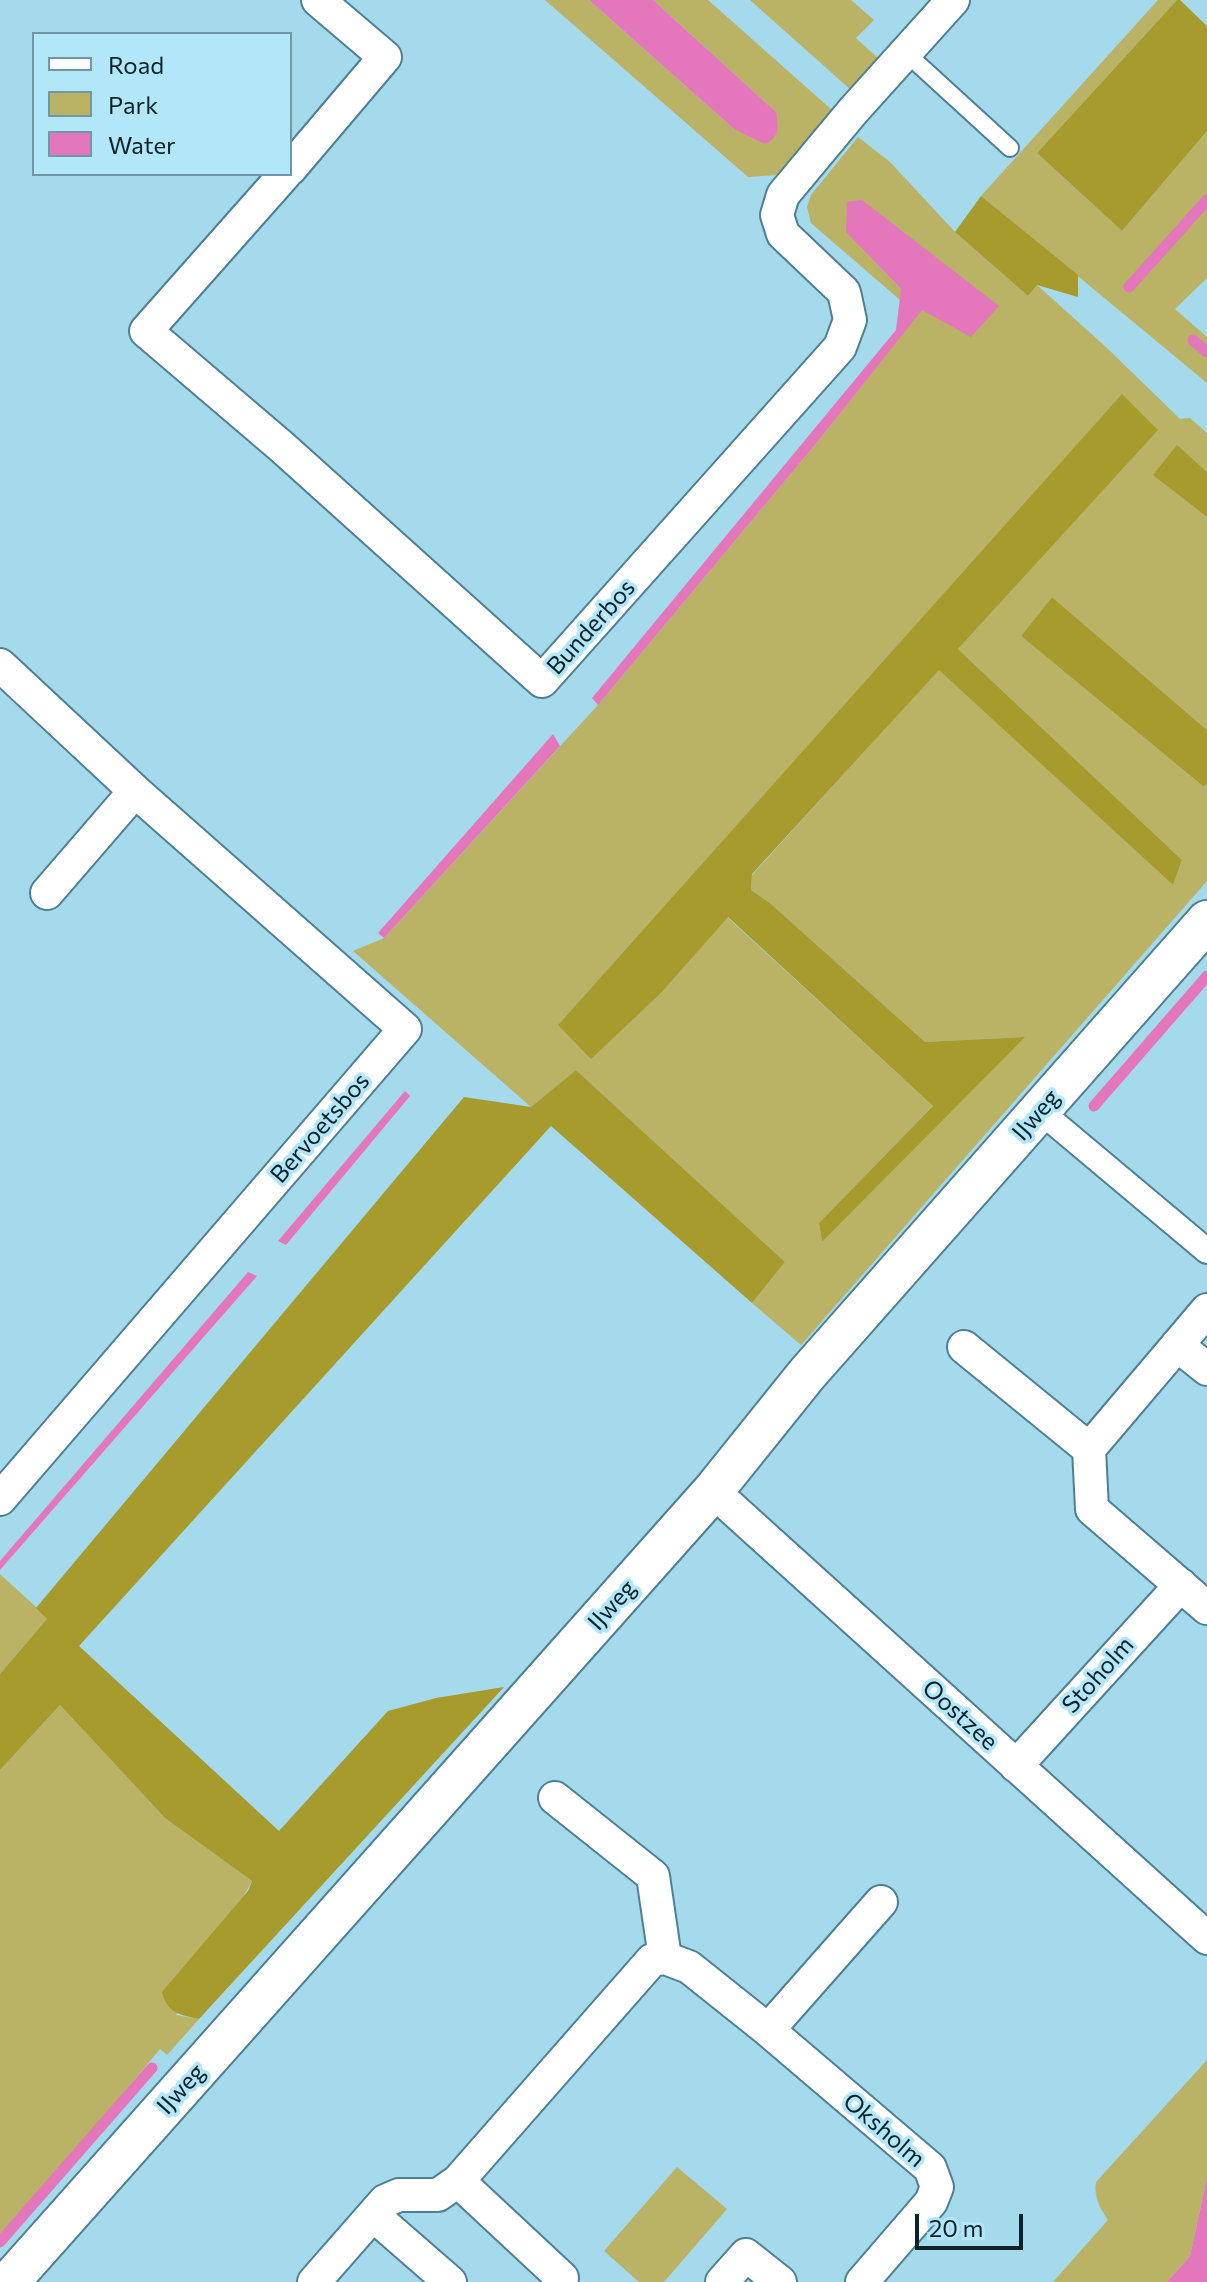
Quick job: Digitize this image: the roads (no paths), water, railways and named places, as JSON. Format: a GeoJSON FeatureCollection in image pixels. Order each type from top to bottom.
{"type":"FeatureCollection","features":[{"type":"Feature","properties":{"kind":"street"},"geometry":{"type":"LineString","coordinates":[[292,167],[385,57],[318,0]]}},
{"type":"Feature","properties":{"kind":"street"},"geometry":{"type":"LineString","coordinates":[[905,52],[953,0]]}},
{"type":"Feature","properties":{"kind":"street","name":"Bunderbos"},"geometry":{"type":"LineString","coordinates":[[283,176],[146,331],[282,447],[542,681],[840,347],[850,320],[844,292],[783,234],[777,215],[783,195],[905,52]]}},
{"type":"Feature","properties":{"kind":"street","name":"Bervoetsbos"},"geometry":{"type":"LineString","coordinates":[[0,665],[135,791],[405,1029],[0,1499]]}},
{"type":"Feature","properties":{"kind":"street"},"geometry":{"type":"LineString","coordinates":[[47,893],[135,791]]}},
{"type":"Feature","properties":{"kind":"street","name":"IJweg"},"geometry":{"type":"LineString","coordinates":[[9,2282],[713,1491],[807,1374],[1207,921]]}},
{"type":"Feature","properties":{"kind":"street"},"geometry":{"type":"LineString","coordinates":[[1040,1111],[1207,1251]]}},
{"type":"Feature","properties":{"kind":"street"},"geometry":{"type":"LineString","coordinates":[[1207,1310],[1089,1449],[1092,1509],[1207,1608]]}},
{"type":"Feature","properties":{"kind":"street"},"geometry":{"type":"LineString","coordinates":[[1177,1345],[1207,1369]]}},
{"type":"Feature","properties":{"kind":"street"},"geometry":{"type":"LineString","coordinates":[[964,1347],[1089,1449]]}},
{"type":"Feature","properties":{"kind":"street","name":"Oostzee"},"geometry":{"type":"LineString","coordinates":[[713,1491],[1207,1938]]}},
{"type":"Feature","properties":{"kind":"street","name":"Stoholm"},"geometry":{"type":"LineString","coordinates":[[1016,1766],[1181,1585]]}},
{"type":"Feature","properties":{"kind":"street"},"geometry":{"type":"LineString","coordinates":[[314,2282],[385,2201],[399,2195],[438,2195],[458,2181],[652,1960],[665,1958],[653,1876],[555,1798]]}},
{"type":"Feature","properties":{"kind":"street"},"geometry":{"type":"LineString","coordinates":[[768,2030],[881,1902]]}},
{"type":"Feature","properties":{"kind":"street","name":"Oksholm"},"geometry":{"type":"LineString","coordinates":[[665,1958],[689,1967],[930,2168],[937,2187],[931,2202],[862,2282]]}},
{"type":"Feature","properties":{"kind":"street"},"geometry":{"type":"LineString","coordinates":[[458,2181],[562,2278],[558,2282]]}},
{"type":"Feature","properties":{"kind":"street"},"geometry":{"type":"LineString","coordinates":[[373,2215],[450,2282]]}},
{"type":"Feature","properties":{"kind":"street"},"geometry":{"type":"LineString","coordinates":[[722,2282],[746,2255],[780,2282]]}},
{"type":"Feature","properties":{"kind":"lane"},"geometry":{"type":"LineString","coordinates":[[905,52],[1010,148]]}},
{"type":"Feature","properties":{"kind":"water"},"geometry":{"type":"Polygon","coordinates":[[[589,0],[653,0],[776,112],[776,135],[765,144],[734,129],[589,0]]]}},
{"type":"Feature","properties":{"kind":"water"},"geometry":{"type":"Polygon","coordinates":[[[862,200],[999,306],[971,337],[922,310],[819,440],[598,705],[592,698],[896,330],[901,289],[846,232],[847,202],[862,200]]]}},
{"type":"Feature","properties":{"kind":"water"},"geometry":{"type":"Polygon","coordinates":[[[553,734],[560,746],[384,938],[378,933],[553,734]]]}},
{"type":"Feature","properties":{"kind":"water"},"geometry":{"type":"Polygon","coordinates":[[[405,1091],[410,1096],[286,1245],[278,1241],[405,1091]]]}},
{"type":"Feature","properties":{"kind":"water"},"geometry":{"type":"Polygon","coordinates":[[[248,1272],[257,1276],[0,1570],[0,1561],[248,1272]]]}},
{"type":"Feature","properties":{"kind":"water"},"geometry":{"type":"Polygon","coordinates":[[[1207,2178],[1207,2282],[1167,2282],[1190,2256],[1207,2178]]]}},
{"type":"Feature","properties":{"kind":"waterway"},"geometry":{"type":"LineString","coordinates":[[1129,287],[1207,200]]}},
{"type":"Feature","properties":{"kind":"waterway"},"geometry":{"type":"LineString","coordinates":[[1193,340],[1207,352]]}},
{"type":"Feature","properties":{"kind":"waterway"},"geometry":{"type":"LineString","coordinates":[[1094,1106],[1207,976]]}},
{"type":"Feature","properties":{"kind":"waterway"},"geometry":{"type":"LineString","coordinates":[[0,2242],[152,2068]]}}]}
